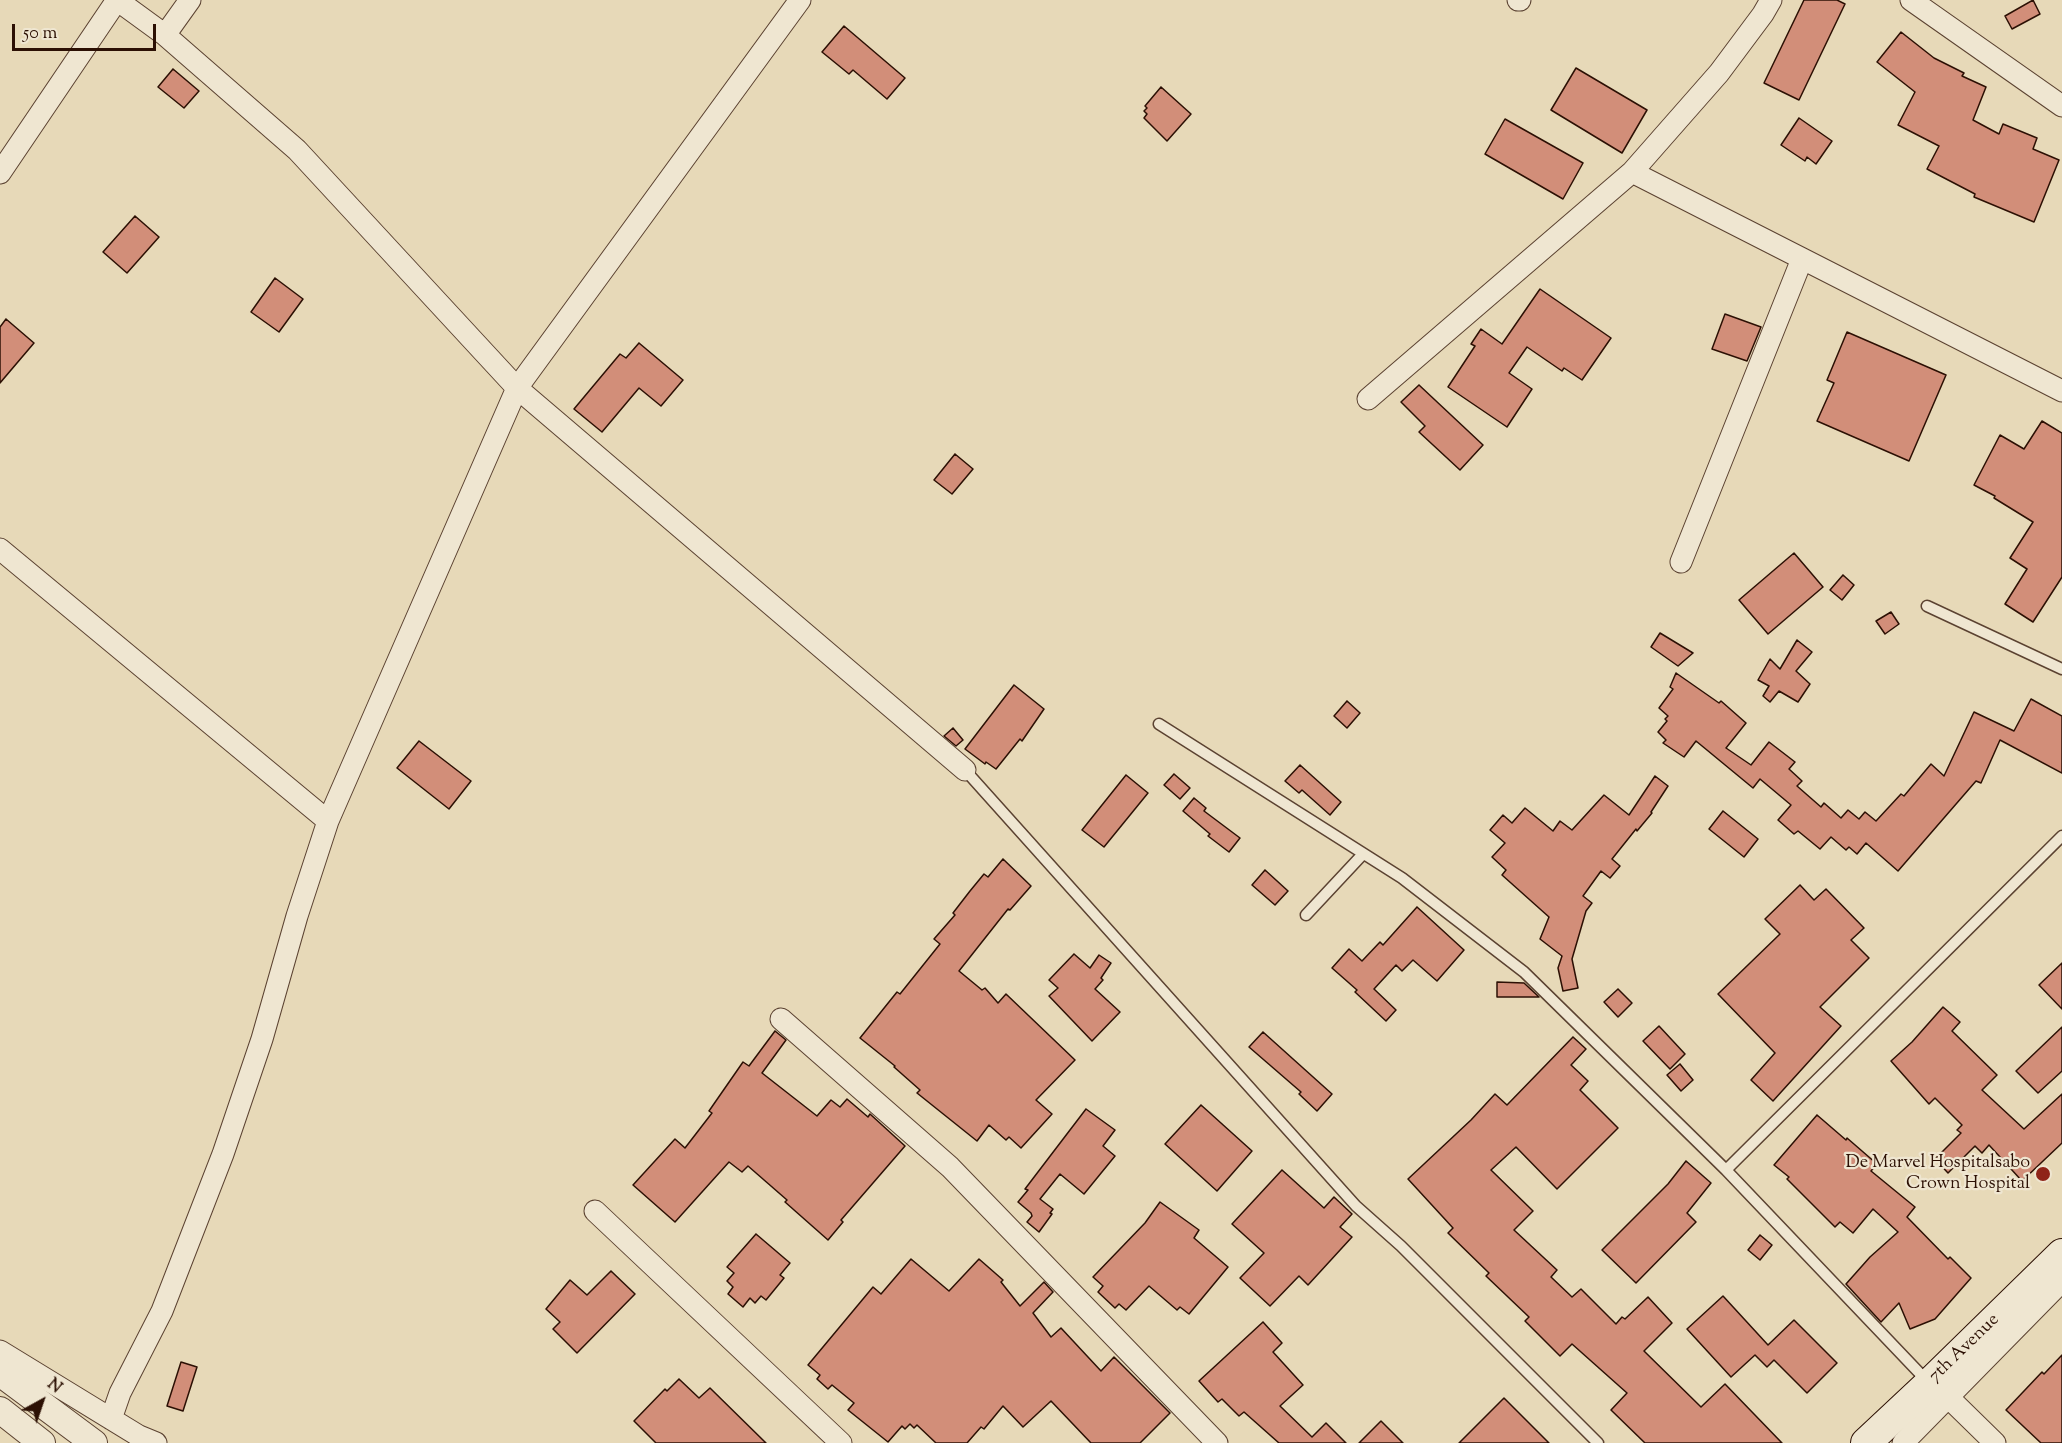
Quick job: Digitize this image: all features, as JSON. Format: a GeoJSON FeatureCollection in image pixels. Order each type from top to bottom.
{"type":"FeatureCollection","features":[{"type":"Feature","properties":{"kind":"main road","name":"7th Avenue"},"geometry":{"type":"LineString","coordinates":[[1866,1443],[1939,1391],[2062,1254]]}},
{"type":"Feature","properties":{"kind":"street"},"geometry":{"type":"LineString","coordinates":[[0,173],[117,0],[165,34],[297,150],[517,388],[966,771]]}},
{"type":"Feature","properties":{"kind":"street"},"geometry":{"type":"LineString","coordinates":[[165,34],[190,0]]}},
{"type":"Feature","properties":{"kind":"street"},"geometry":{"type":"LineString","coordinates":[[111,1419],[120,1393],[162,1311],[223,1154],[262,1039],[297,916],[328,821],[517,388],[800,0]]}},
{"type":"Feature","properties":{"kind":"street"},"geometry":{"type":"LineString","coordinates":[[1368,399],[1632,172],[1719,73],[1771,0]]}},
{"type":"Feature","properties":{"kind":"street"},"geometry":{"type":"LineString","coordinates":[[1911,0],[2062,106]]}},
{"type":"Feature","properties":{"kind":"street"},"geometry":{"type":"LineString","coordinates":[[1632,172],[2062,391]]}},
{"type":"Feature","properties":{"kind":"street"},"geometry":{"type":"LineString","coordinates":[[1681,562],[1802,259]]}},
{"type":"Feature","properties":{"kind":"street"},"geometry":{"type":"LineString","coordinates":[[0,549],[328,821]]}},
{"type":"Feature","properties":{"kind":"street"},"geometry":{"type":"LineString","coordinates":[[781,1019],[950,1167],[1217,1443]]}},
{"type":"Feature","properties":{"kind":"street"},"geometry":{"type":"LineString","coordinates":[[595,1211],[841,1443]]}},
{"type":"Feature","properties":{"kind":"street"},"geometry":{"type":"LineString","coordinates":[[1903,1443],[1939,1391],[2062,1281]]}},
{"type":"Feature","properties":{"kind":"street"},"geometry":{"type":"LineString","coordinates":[[0,1351],[139,1436],[156,1443]]}},
{"type":"Feature","properties":{"kind":"street"},"geometry":{"type":"LineString","coordinates":[[0,1373],[94,1443]]}},
{"type":"Feature","properties":{"kind":"street"},"geometry":{"type":"LineString","coordinates":[[1939,1391],[1995,1443]]}},
{"type":"Feature","properties":{"kind":"street"},"geometry":{"type":"LineString","coordinates":[[0,1410],[42,1443]]}},
{"type":"Feature","properties":{"kind":"lane"},"geometry":{"type":"LineString","coordinates":[[1927,606],[2062,669]]}},
{"type":"Feature","properties":{"kind":"lane"},"geometry":{"type":"LineString","coordinates":[[1159,724],[1402,878],[1524,972],[1726,1170],[1939,1391]]}},
{"type":"Feature","properties":{"kind":"lane"},"geometry":{"type":"LineString","coordinates":[[966,771],[1356,1206],[1401,1246],[1598,1443]]}},
{"type":"Feature","properties":{"kind":"lane"},"geometry":{"type":"LineString","coordinates":[[1726,1170],[2062,836]]}},
{"type":"Feature","properties":{"kind":"lane"},"geometry":{"type":"LineString","coordinates":[[1306,915],[1364,854]]}},
{"type":"Feature","properties":{"kind":"building"},"geometry":{"type":"Polygon","coordinates":[[[1804,0],[1837,0],[1845,4],[1799,100],[1764,83],[1804,0]]]}},
{"type":"Feature","properties":{"kind":"building"},"geometry":{"type":"Polygon","coordinates":[[[2033,0],[2040,14],[2012,29],[2005,16],[2033,0]]]}},
{"type":"Feature","properties":{"kind":"building"},"geometry":{"type":"Polygon","coordinates":[[[844,26],[905,78],[887,99],[853,70],[849,74],[822,52],[844,26]]]}},
{"type":"Feature","properties":{"kind":"building"},"geometry":{"type":"Polygon","coordinates":[[[1901,32],[1934,58],[1964,73],[1962,76],[1986,87],[1973,120],[1999,134],[2003,124],[2037,138],[2033,149],[2059,160],[2034,222],[1974,197],[1975,194],[1927,169],[1939,146],[1898,125],[1915,92],[1877,62],[1901,32]]]}},
{"type":"Feature","properties":{"kind":"building"},"geometry":{"type":"Polygon","coordinates":[[[1576,68],[1647,110],[1622,153],[1551,110],[1576,68]]]}},
{"type":"Feature","properties":{"kind":"building"},"geometry":{"type":"Polygon","coordinates":[[[173,69],[199,91],[184,108],[158,87],[173,69]]]}},
{"type":"Feature","properties":{"kind":"building"},"geometry":{"type":"Polygon","coordinates":[[[1161,87],[1191,114],[1167,141],[1144,118],[1147,114],[1144,111],[1147,108],[1145,106],[1161,87]]]}},
{"type":"Feature","properties":{"kind":"building"},"geometry":{"type":"Polygon","coordinates":[[[1799,118],[1832,141],[1816,164],[1807,157],[1805,161],[1781,145],[1799,118]]]}},
{"type":"Feature","properties":{"kind":"building"},"geometry":{"type":"Polygon","coordinates":[[[1505,119],[1583,163],[1563,199],[1485,154],[1505,119]]]}},
{"type":"Feature","properties":{"kind":"building"},"geometry":{"type":"Polygon","coordinates":[[[135,216],[159,237],[127,273],[103,252],[135,216]]]}},
{"type":"Feature","properties":{"kind":"building"},"geometry":{"type":"Polygon","coordinates":[[[275,278],[303,299],[279,332],[251,312],[275,278]]]}},
{"type":"Feature","properties":{"kind":"building"},"geometry":{"type":"Polygon","coordinates":[[[1540,289],[1611,338],[1582,380],[1564,368],[1562,371],[1527,347],[1509,373],[1532,389],[1507,427],[1448,387],[1475,346],[1471,344],[1481,329],[1502,344],[1540,289]]]}},
{"type":"Feature","properties":{"kind":"building"},"geometry":{"type":"Polygon","coordinates":[[[1725,314],[1761,327],[1747,361],[1712,349],[1725,314]]]}},
{"type":"Feature","properties":{"kind":"building"},"geometry":{"type":"Polygon","coordinates":[[[6,319],[34,343],[0,383],[0,327],[6,319]]]}},
{"type":"Feature","properties":{"kind":"building"},"geometry":{"type":"Polygon","coordinates":[[[1847,332],[1946,375],[1909,461],[1817,421],[1834,383],[1827,380],[1847,332]]]}},
{"type":"Feature","properties":{"kind":"building"},"geometry":{"type":"Polygon","coordinates":[[[639,343],[683,380],[661,406],[639,388],[602,432],[574,409],[620,354],[626,358],[639,343]]]}},
{"type":"Feature","properties":{"kind":"building"},"geometry":{"type":"Polygon","coordinates":[[[1419,385],[1483,445],[1460,470],[1419,432],[1425,426],[1401,402],[1419,385]]]}},
{"type":"Feature","properties":{"kind":"building"},"geometry":{"type":"Polygon","coordinates":[[[2042,421],[2062,433],[2062,577],[2033,622],[2005,604],[2027,569],[2010,558],[2033,522],[1994,498],[1995,496],[1974,485],[2000,435],[2024,449],[2042,421]]]}},
{"type":"Feature","properties":{"kind":"building"},"geometry":{"type":"Polygon","coordinates":[[[955,454],[973,469],[952,494],[934,480],[955,454]]]}},
{"type":"Feature","properties":{"kind":"building"},"geometry":{"type":"Polygon","coordinates":[[[1794,553],[1823,587],[1768,634],[1739,600],[1794,553]]]}},
{"type":"Feature","properties":{"kind":"building"},"geometry":{"type":"Polygon","coordinates":[[[1843,575],[1854,585],[1842,600],[1830,590],[1843,575]]]}},
{"type":"Feature","properties":{"kind":"building"},"geometry":{"type":"Polygon","coordinates":[[[1891,612],[1899,624],[1885,634],[1876,621],[1891,612]]]}},
{"type":"Feature","properties":{"kind":"building"},"geometry":{"type":"Polygon","coordinates":[[[1660,633],[1693,653],[1678,666],[1651,647],[1660,633]]]}},
{"type":"Feature","properties":{"kind":"building"},"geometry":{"type":"Polygon","coordinates":[[[1797,640],[1812,652],[1796,671],[1810,684],[1798,702],[1779,691],[1770,702],[1763,696],[1769,686],[1758,680],[1770,659],[1780,669],[1797,640]]]}},
{"type":"Feature","properties":{"kind":"building"},"geometry":{"type":"Polygon","coordinates":[[[1676,673],[1719,703],[1721,701],[1746,723],[1726,748],[1751,765],[1769,742],[1795,762],[1789,769],[1802,781],[1797,786],[1821,807],[1824,803],[1841,818],[1848,810],[1859,819],[1865,812],[1876,821],[1901,794],[1904,796],[1931,764],[1944,776],[1974,712],[2014,731],[2031,699],[2062,716],[2062,773],[2000,740],[1981,783],[1976,781],[1898,871],[1866,843],[1857,854],[1849,847],[1846,850],[1831,837],[1820,849],[1798,831],[1794,834],[1778,820],[1791,805],[1760,779],[1753,788],[1696,741],[1684,757],[1663,743],[1666,740],[1658,732],[1667,721],[1665,719],[1668,716],[1659,708],[1673,689],[1670,687],[1676,673]]]}},
{"type":"Feature","properties":{"kind":"building"},"geometry":{"type":"Polygon","coordinates":[[[1014,685],[1044,709],[1022,741],[1020,739],[996,769],[965,749],[1014,685]]]}},
{"type":"Feature","properties":{"kind":"building"},"geometry":{"type":"Polygon","coordinates":[[[1347,701],[1360,713],[1347,728],[1334,716],[1347,701]]]}},
{"type":"Feature","properties":{"kind":"building"},"geometry":{"type":"Polygon","coordinates":[[[953,728],[963,740],[956,746],[944,736],[953,728]]]}},
{"type":"Feature","properties":{"kind":"building"},"geometry":{"type":"Polygon","coordinates":[[[419,741],[471,781],[449,809],[397,768],[419,741]]]}},
{"type":"Feature","properties":{"kind":"building"},"geometry":{"type":"Polygon","coordinates":[[[1300,765],[1341,802],[1330,815],[1302,790],[1299,793],[1285,781],[1300,765]]]}},
{"type":"Feature","properties":{"kind":"building"},"geometry":{"type":"Polygon","coordinates":[[[1174,774],[1190,788],[1180,799],[1164,785],[1174,774]]]}},
{"type":"Feature","properties":{"kind":"building"},"geometry":{"type":"Polygon","coordinates":[[[1126,775],[1148,793],[1104,847],[1082,830],[1126,775]]]}},
{"type":"Feature","properties":{"kind":"building"},"geometry":{"type":"Polygon","coordinates":[[[1655,776],[1668,786],[1652,813],[1612,859],[1620,866],[1610,878],[1601,871],[1583,896],[1592,903],[1586,911],[1572,959],[1578,988],[1563,991],[1558,968],[1562,956],[1540,939],[1549,917],[1502,875],[1506,870],[1492,857],[1505,843],[1490,830],[1503,815],[1512,823],[1525,808],[1553,831],[1560,821],[1572,830],[1604,795],[1629,815],[1655,776]]]}},
{"type":"Feature","properties":{"kind":"building"},"geometry":{"type":"Polygon","coordinates":[[[1194,798],[1206,808],[1204,811],[1240,838],[1229,852],[1208,836],[1210,834],[1183,811],[1194,798]]]}},
{"type":"Feature","properties":{"kind":"building"},"geometry":{"type":"Polygon","coordinates":[[[1723,811],[1758,839],[1744,857],[1709,829],[1723,811]]]}},
{"type":"Feature","properties":{"kind":"building"},"geometry":{"type":"Polygon","coordinates":[[[1003,859],[1031,886],[1010,910],[1008,909],[959,971],[982,990],[985,988],[998,1003],[1006,994],[1075,1060],[1036,1100],[1052,1114],[1021,1148],[1009,1137],[1006,1140],[989,1125],[977,1141],[917,1093],[920,1090],[860,1038],[897,992],[900,994],[940,944],[934,939],[955,915],[953,913],[970,891],[984,874],[988,877],[1003,859]]]}},
{"type":"Feature","properties":{"kind":"building"},"geometry":{"type":"Polygon","coordinates":[[[1265,870],[1288,891],[1275,905],[1252,885],[1265,870]]]}},
{"type":"Feature","properties":{"kind":"building"},"geometry":{"type":"Polygon","coordinates":[[[1800,885],[1814,900],[1826,889],[1864,928],[1851,940],[1869,958],[1820,1007],[1841,1026],[1773,1101],[1751,1080],[1775,1053],[1718,994],[1780,934],[1765,919],[1800,885]]]}},
{"type":"Feature","properties":{"kind":"building"},"geometry":{"type":"Polygon","coordinates":[[[1417,907],[1464,950],[1437,981],[1413,960],[1402,971],[1396,965],[1374,989],[1396,1010],[1386,1021],[1355,992],[1357,990],[1332,968],[1349,949],[1362,961],[1380,942],[1383,945],[1417,907]]]}},
{"type":"Feature","properties":{"kind":"building"},"geometry":{"type":"Polygon","coordinates":[[[1074,954],[1090,968],[1099,955],[1111,963],[1101,978],[1103,980],[1095,989],[1120,1012],[1092,1041],[1049,996],[1058,988],[1049,980],[1074,954]]]}},
{"type":"Feature","properties":{"kind":"building"},"geometry":{"type":"Polygon","coordinates":[[[2062,963],[2062,1009],[2039,985],[2062,963]]]}},
{"type":"Feature","properties":{"kind":"building"},"geometry":{"type":"Polygon","coordinates":[[[1497,982],[1524,983],[1539,997],[1497,997],[1497,982]]]}},
{"type":"Feature","properties":{"kind":"building"},"geometry":{"type":"Polygon","coordinates":[[[1618,989],[1632,1003],[1618,1017],[1604,1002],[1618,989]]]}},
{"type":"Feature","properties":{"kind":"building"},"geometry":{"type":"Polygon","coordinates":[[[1943,1007],[1960,1022],[1952,1031],[1997,1075],[1982,1090],[2024,1129],[2062,1094],[2062,1143],[2022,1181],[1989,1145],[1982,1153],[1975,1146],[1948,1173],[1935,1159],[1961,1133],[1957,1130],[1962,1125],[1935,1098],[1929,1104],[1891,1061],[1912,1042],[1943,1007]]]}},
{"type":"Feature","properties":{"kind":"building"},"geometry":{"type":"Polygon","coordinates":[[[1659,1026],[1685,1054],[1670,1069],[1643,1041],[1659,1026]]]}},
{"type":"Feature","properties":{"kind":"building"},"geometry":{"type":"Polygon","coordinates":[[[2062,1027],[2062,1071],[2038,1093],[2016,1071],[2062,1027]]]}},
{"type":"Feature","properties":{"kind":"building"},"geometry":{"type":"Polygon","coordinates":[[[775,1031],[786,1040],[762,1073],[817,1116],[831,1100],[840,1107],[847,1099],[868,1117],[870,1114],[905,1146],[841,1220],[843,1222],[828,1240],[748,1166],[742,1172],[729,1162],[675,1222],[633,1185],[675,1139],[685,1148],[712,1113],[709,1111],[743,1062],[749,1066],[775,1031]]]}},
{"type":"Feature","properties":{"kind":"building"},"geometry":{"type":"Polygon","coordinates":[[[1263,1032],[1332,1094],[1317,1111],[1299,1094],[1301,1092],[1249,1047],[1263,1032]]]}},
{"type":"Feature","properties":{"kind":"building"},"geometry":{"type":"Polygon","coordinates":[[[1573,1037],[1586,1049],[1571,1065],[1588,1081],[1580,1090],[1618,1128],[1557,1189],[1516,1147],[1491,1170],[1533,1211],[1514,1230],[1557,1270],[1551,1277],[1572,1297],[1581,1289],[1616,1324],[1622,1317],[1625,1319],[1648,1297],[1672,1323],[1644,1351],[1701,1407],[1725,1384],[1782,1443],[1645,1443],[1611,1410],[1627,1393],[1572,1344],[1560,1356],[1525,1321],[1529,1317],[1486,1276],[1489,1273],[1448,1233],[1453,1228],[1408,1179],[1471,1120],[1495,1094],[1507,1105],[1573,1037]]]}},
{"type":"Feature","properties":{"kind":"building"},"geometry":{"type":"Polygon","coordinates":[[[1680,1064],[1693,1080],[1681,1091],[1667,1075],[1680,1064]]]}},
{"type":"Feature","properties":{"kind":"building"},"geometry":{"type":"Polygon","coordinates":[[[1201,1105],[1252,1151],[1217,1191],[1165,1144],[1201,1105]]]}},
{"type":"Feature","properties":{"kind":"building"},"geometry":{"type":"Polygon","coordinates":[[[1086,1109],[1115,1130],[1103,1146],[1115,1156],[1084,1194],[1060,1174],[1040,1199],[1053,1209],[1039,1232],[1027,1222],[1032,1216],[1031,1213],[1018,1202],[1028,1190],[1025,1189],[1086,1109]]]}},
{"type":"Feature","properties":{"kind":"building"},"geometry":{"type":"Polygon","coordinates":[[[1817,1115],[1877,1164],[1871,1171],[1915,1207],[1907,1217],[1948,1259],[1950,1257],[1971,1278],[1935,1319],[1910,1329],[1899,1303],[1881,1322],[1846,1284],[1870,1257],[1898,1232],[1873,1209],[1853,1233],[1840,1222],[1835,1227],[1787,1179],[1789,1177],[1774,1165],[1817,1115]]]}},
{"type":"Feature","properties":{"kind":"building"},"geometry":{"type":"Polygon","coordinates":[[[1686,1161],[1711,1183],[1687,1213],[1696,1222],[1636,1283],[1602,1250],[1668,1184],[1686,1161]]]}},
{"type":"Feature","properties":{"kind":"building"},"geometry":{"type":"Polygon","coordinates":[[[1282,1170],[1324,1208],[1334,1197],[1352,1214],[1340,1227],[1352,1237],[1308,1285],[1299,1276],[1270,1306],[1240,1278],[1264,1253],[1232,1224],[1282,1170]]]}},
{"type":"Feature","properties":{"kind":"building"},"geometry":{"type":"Polygon","coordinates":[[[1160,1202],[1199,1230],[1194,1238],[1228,1267],[1189,1314],[1180,1307],[1177,1310],[1149,1286],[1126,1310],[1119,1304],[1115,1308],[1098,1292],[1103,1286],[1093,1277],[1145,1223],[1160,1202]]]}},
{"type":"Feature","properties":{"kind":"building"},"geometry":{"type":"Polygon","coordinates":[[[756,1234],[790,1263],[780,1275],[784,1278],[766,1300],[761,1296],[755,1303],[750,1298],[743,1307],[728,1294],[733,1287],[727,1281],[734,1273],[727,1267],[756,1234]]]}},
{"type":"Feature","properties":{"kind":"building"},"geometry":{"type":"Polygon","coordinates":[[[1760,1235],[1772,1245],[1760,1260],[1748,1250],[1760,1235]]]}},
{"type":"Feature","properties":{"kind":"building"},"geometry":{"type":"Polygon","coordinates":[[[911,1259],[949,1291],[979,1259],[1003,1280],[1001,1282],[1020,1306],[1044,1282],[1053,1292],[1033,1313],[1051,1337],[1061,1328],[1101,1371],[1114,1357],[1170,1413],[1140,1443],[1091,1443],[1051,1401],[1023,1427],[1003,1406],[984,1429],[981,1427],[967,1443],[936,1443],[917,1425],[914,1428],[910,1424],[905,1429],[902,1426],[888,1442],[848,1410],[854,1403],[832,1385],[828,1389],[817,1379],[820,1375],[808,1365],[873,1287],[881,1294],[911,1259]]]}},
{"type":"Feature","properties":{"kind":"building"},"geometry":{"type":"Polygon","coordinates":[[[611,1271],[635,1294],[577,1353],[553,1329],[560,1322],[546,1309],[570,1280],[587,1295],[611,1271]]]}},
{"type":"Feature","properties":{"kind":"building"},"geometry":{"type":"Polygon","coordinates":[[[1723,1296],[1768,1345],[1794,1320],[1837,1363],[1807,1393],[1774,1360],[1767,1367],[1755,1355],[1731,1377],[1687,1329],[1723,1296]]]}},
{"type":"Feature","properties":{"kind":"building"},"geometry":{"type":"Polygon","coordinates":[[[1263,1322],[1282,1343],[1273,1352],[1303,1385],[1280,1406],[1312,1437],[1326,1423],[1346,1443],[1279,1443],[1244,1412],[1239,1416],[1222,1399],[1218,1402],[1199,1381],[1263,1322]]]}},
{"type":"Feature","properties":{"kind":"building"},"geometry":{"type":"Polygon","coordinates":[[[2062,1355],[2062,1443],[2041,1443],[2006,1410],[2042,1372],[2044,1374],[2062,1355]]]}},
{"type":"Feature","properties":{"kind":"building"},"geometry":{"type":"Polygon","coordinates":[[[181,1362],[197,1367],[183,1411],[167,1406],[181,1362]]]}},
{"type":"Feature","properties":{"kind":"building"},"geometry":{"type":"Polygon","coordinates":[[[679,1379],[699,1398],[710,1388],[766,1443],[656,1443],[634,1421],[665,1389],[667,1391],[679,1379]]]}},
{"type":"Feature","properties":{"kind":"building"},"geometry":{"type":"Polygon","coordinates":[[[1504,1398],[1549,1443],[1459,1443],[1504,1398]]]}},
{"type":"Feature","properties":{"kind":"building"},"geometry":{"type":"Polygon","coordinates":[[[1381,1421],[1403,1443],[1359,1443],[1381,1421]]]}},
{"type":"Feature","properties":{"kind":"place","name":"De Marvel Hospitalsabo Crown Hospital"},"geometry":{"type":"Point","coordinates":[2043,1174]}}]}
